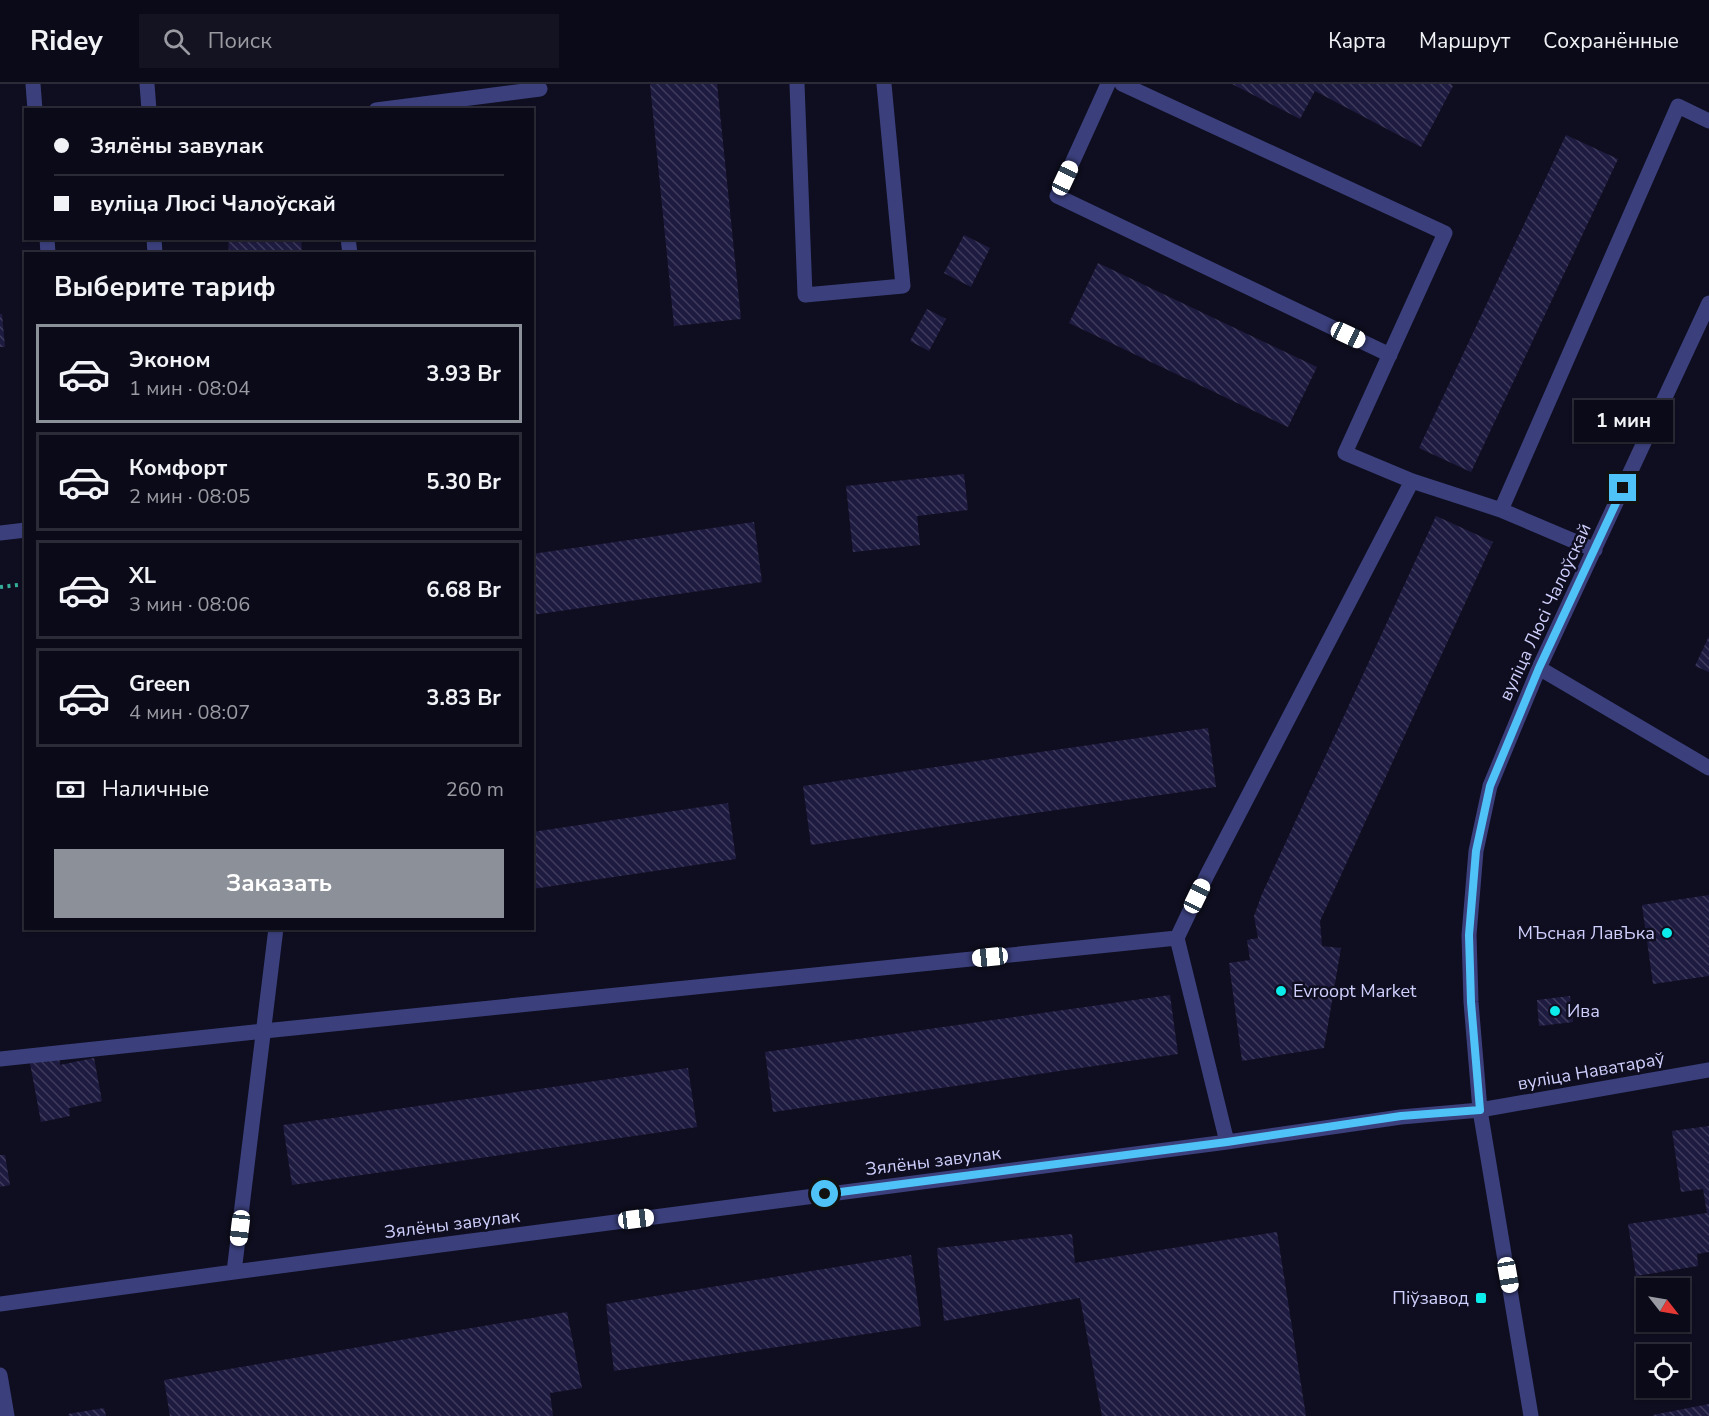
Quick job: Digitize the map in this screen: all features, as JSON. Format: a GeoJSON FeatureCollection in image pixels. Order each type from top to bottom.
{"type":"FeatureCollection","features":[{"type":"Feature","properties":{"kind":"street"},"geometry":{"type":"LineString","coordinates":[[33,84],[35,108]]}},
{"type":"Feature","properties":{"kind":"street"},"geometry":{"type":"LineString","coordinates":[[147,84],[149,108]]}},
{"type":"Feature","properties":{"kind":"street"},"geometry":{"type":"LineString","coordinates":[[797,84],[805,295],[903,286],[884,84]]}},
{"type":"Feature","properties":{"kind":"street"},"geometry":{"type":"LineString","coordinates":[[1107,84],[1057,196],[1390,355]]}},
{"type":"Feature","properties":{"kind":"street"},"geometry":{"type":"LineString","coordinates":[[1122,84],[1445,233],[1345,453],[1412,481],[1502,510],[1595,550]]}},
{"type":"Feature","properties":{"kind":"street"},"geometry":{"type":"LineString","coordinates":[[392,108],[540,89]]}},
{"type":"Feature","properties":{"kind":"street"},"geometry":{"type":"LineString","coordinates":[[1502,510],[1678,106],[1709,121]]}},
{"type":"Feature","properties":{"kind":"street","name":"вуліца Люсі Чалоўскай"},"geometry":{"type":"LineString","coordinates":[[1531,1416],[1480,1110],[1471,1002],[1469,935],[1476,851],[1490,786],[1539,668],[1709,303]]}},
{"type":"Feature","properties":{"kind":"street"},"geometry":{"type":"LineString","coordinates":[[1227,1142],[1177,938],[1212,864],[1412,481]]}},
{"type":"Feature","properties":{"kind":"street"},"geometry":{"type":"LineString","coordinates":[[0,532],[24,530]]}},
{"type":"Feature","properties":{"kind":"street"},"geometry":{"type":"LineString","coordinates":[[1539,668],[1709,768]]}},
{"type":"Feature","properties":{"kind":"street"},"geometry":{"type":"LineString","coordinates":[[234,1272],[276,930]]}},
{"type":"Feature","properties":{"kind":"street"},"geometry":{"type":"LineString","coordinates":[[0,1059],[1177,938]]}},
{"type":"Feature","properties":{"kind":"street","name":"вуліца Наватараў"},"geometry":{"type":"LineString","coordinates":[[1480,1110],[1709,1070]]}},
{"type":"Feature","properties":{"kind":"street","name":"Зялёны завулак"},"geometry":{"type":"LineString","coordinates":[[0,1305],[234,1272],[1227,1142],[1401,1116],[1480,1110]]}},
{"type":"Feature","properties":{"kind":"street"},"geometry":{"type":"LineString","coordinates":[[0,1376],[8,1416]]}},
{"type":"Feature","properties":{"kind":"path"},"geometry":{"type":"LineString","coordinates":[[0,587],[24,584]]}},
{"type":"Feature","properties":{"kind":"building"},"geometry":{"type":"Polygon","coordinates":[[[650,84],[717,84],[741,319],[674,326],[650,84]]]}},
{"type":"Feature","properties":{"kind":"building"},"geometry":{"type":"Polygon","coordinates":[[[1232,84],[1451,84],[1453,86],[1421,147],[1315,91],[1300,119],[1232,84]]]}},
{"type":"Feature","properties":{"kind":"building"},"geometry":{"type":"Polygon","coordinates":[[[1566,135],[1618,159],[1471,472],[1419,448],[1566,135]]]}},
{"type":"Feature","properties":{"kind":"building"},"geometry":{"type":"Polygon","coordinates":[[[964,235],[990,248],[971,287],[944,273],[964,235]]]}},
{"type":"Feature","properties":{"kind":"building"},"geometry":{"type":"Polygon","coordinates":[[[228,240],[301,240],[302,252],[229,252],[228,240]]]}},
{"type":"Feature","properties":{"kind":"building"},"geometry":{"type":"Polygon","coordinates":[[[1098,263],[1317,367],[1288,427],[1069,323],[1098,263]]]}},
{"type":"Feature","properties":{"kind":"building"},"geometry":{"type":"Polygon","coordinates":[[[927,309],[946,319],[929,351],[910,341],[927,309]]]}},
{"type":"Feature","properties":{"kind":"building"},"geometry":{"type":"Polygon","coordinates":[[[0,314],[2,314],[5,347],[0,347],[0,314]]]}},
{"type":"Feature","properties":{"kind":"building"},"geometry":{"type":"Polygon","coordinates":[[[964,474],[968,510],[917,516],[920,545],[853,552],[846,486],[964,474]]]}},
{"type":"Feature","properties":{"kind":"building"},"geometry":{"type":"Polygon","coordinates":[[[1436,516],[1493,542],[1320,921],[1322,946],[1341,948],[1324,1048],[1242,1061],[1229,963],[1250,960],[1247,940],[1258,938],[1254,916],[1262,894],[1436,516]]]}},
{"type":"Feature","properties":{"kind":"building"},"geometry":{"type":"Polygon","coordinates":[[[754,522],[762,582],[534,615],[534,554],[754,522]]]}},
{"type":"Feature","properties":{"kind":"building"},"geometry":{"type":"Polygon","coordinates":[[[1709,636],[1709,672],[1695,666],[1709,636]]]}},
{"type":"Feature","properties":{"kind":"building"},"geometry":{"type":"Polygon","coordinates":[[[1208,728],[1216,787],[811,845],[803,786],[1208,728]]]}},
{"type":"Feature","properties":{"kind":"building"},"geometry":{"type":"Polygon","coordinates":[[[728,803],[736,859],[534,889],[534,832],[728,803]]]}},
{"type":"Feature","properties":{"kind":"building"},"geometry":{"type":"Polygon","coordinates":[[[1709,895],[1709,976],[1653,984],[1642,905],[1709,895]]]}},
{"type":"Feature","properties":{"kind":"building"},"geometry":{"type":"Polygon","coordinates":[[[1170,995],[1178,1054],[773,1112],[765,1052],[1170,995]]]}},
{"type":"Feature","properties":{"kind":"building","name":"Ива"},"geometry":{"type":"Polygon","coordinates":[[[1570,996],[1573,1022],[1539,1026],[1537,1000],[1570,996]]]}},
{"type":"Feature","properties":{"kind":"building"},"geometry":{"type":"Polygon","coordinates":[[[59,1058],[60,1065],[94,1058],[102,1101],[69,1108],[70,1116],[41,1122],[30,1063],[59,1058]]]}},
{"type":"Feature","properties":{"kind":"building"},"geometry":{"type":"Polygon","coordinates":[[[688,1068],[697,1127],[292,1185],[283,1125],[688,1068]]]}},
{"type":"Feature","properties":{"kind":"building"},"geometry":{"type":"Polygon","coordinates":[[[1709,1126],[1709,1252],[1697,1254],[1698,1266],[1636,1276],[1628,1224],[1707,1213],[1703,1189],[1681,1192],[1672,1131],[1709,1126]]]}},
{"type":"Feature","properties":{"kind":"building"},"geometry":{"type":"Polygon","coordinates":[[[0,1155],[5,1155],[10,1185],[0,1187],[0,1155]]]}},
{"type":"Feature","properties":{"kind":"building"},"geometry":{"type":"Polygon","coordinates":[[[1277,1232],[1306,1416],[1102,1416],[1080,1298],[944,1321],[937,1248],[1072,1234],[1075,1263],[1277,1232]]]}},
{"type":"Feature","properties":{"kind":"building"},"geometry":{"type":"Polygon","coordinates":[[[911,1255],[921,1326],[614,1371],[606,1304],[911,1255]]]}},
{"type":"Feature","properties":{"kind":"building"},"geometry":{"type":"Polygon","coordinates":[[[567,1312],[582,1388],[550,1393],[553,1416],[170,1416],[164,1380],[567,1312]]]}},
{"type":"Feature","properties":{"kind":"building"},"geometry":{"type":"Polygon","coordinates":[[[1709,1404],[1709,1416],[1653,1416],[1653,1415],[1709,1404]]]}},
{"type":"Feature","properties":{"kind":"building"},"geometry":{"type":"Polygon","coordinates":[[[104,1408],[106,1416],[69,1416],[68,1414],[104,1408]]]}},
{"type":"Feature","properties":{"kind":"place","name":"МЪсная ЛавЪка"},"geometry":{"type":"Point","coordinates":[1667,933]}},
{"type":"Feature","properties":{"kind":"place","name":"Evroopt Market"},"geometry":{"type":"Point","coordinates":[1281,991]}},
{"type":"Feature","properties":{"kind":"place","name":"Ива"},"geometry":{"type":"Point","coordinates":[1555,1011]}},
{"type":"Feature","properties":{"kind":"place","name":"Піўзавод"},"geometry":{"type":"Point","coordinates":[1481,1298]}},
{"type":"Feature","properties":{"kind":"route"},"geometry":{"type":"LineString","coordinates":[[825,1194],[1227,1142],[1401,1116],[1480,1110],[1471,1002],[1469,935],[1476,851],[1490,786],[1539,668],[1623,488]]}}]}
